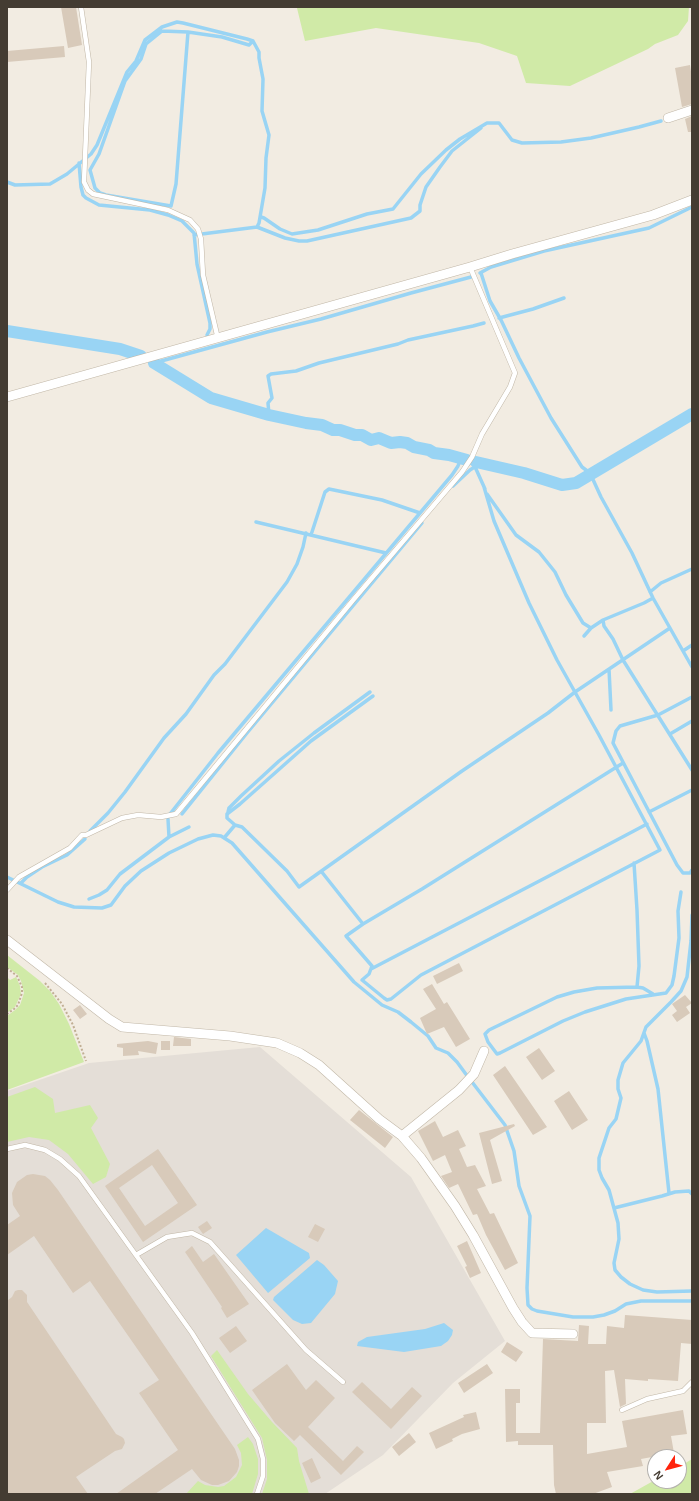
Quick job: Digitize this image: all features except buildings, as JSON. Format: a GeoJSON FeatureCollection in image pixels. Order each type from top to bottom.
{"type":"FeatureCollection","features":[{"type":"Feature","properties":{"kind":"street"},"geometry":{"type":"LineString","coordinates":[[668,118],[692,110]]}},
{"type":"Feature","properties":{"kind":"street"},"geometry":{"type":"LineString","coordinates":[[7,397],[218,339],[653,215],[692,200]]}},
{"type":"Feature","properties":{"kind":"street"},"geometry":{"type":"LineString","coordinates":[[7,940],[109,1019],[122,1027],[230,1036],[277,1043],[300,1053],[319,1065],[379,1119],[402,1136],[421,1158],[455,1206],[509,1302],[522,1322],[532,1333],[573,1334]]}},
{"type":"Feature","properties":{"kind":"street"},"geometry":{"type":"LineString","coordinates":[[402,1136],[459,1090],[474,1074],[484,1051]]}},
{"type":"Feature","properties":{"kind":"lane"},"geometry":{"type":"LineString","coordinates":[[81,7],[88,62],[84,182],[88,190],[93,194],[168,210],[190,220],[198,228],[201,239],[203,276],[218,339]]}},
{"type":"Feature","properties":{"kind":"lane"},"geometry":{"type":"LineString","coordinates":[[7,890],[19,877],[70,848],[82,836],[122,818],[138,815],[161,817],[176,814],[354,598],[462,472],[472,457],[482,434],[510,387],[515,373],[470,267]]}},
{"type":"Feature","properties":{"kind":"lane"},"geometry":{"type":"LineString","coordinates":[[7,1149],[24,1145],[44,1150],[60,1159],[79,1176],[192,1333],[258,1439],[263,1459],[263,1476],[257,1494]]}},
{"type":"Feature","properties":{"kind":"lane"},"geometry":{"type":"LineString","coordinates":[[136,1255],[167,1237],[192,1233],[210,1242],[306,1350],[343,1382]]}},
{"type":"Feature","properties":{"kind":"lane"},"geometry":{"type":"LineString","coordinates":[[622,1410],[647,1399],[683,1391],[692,1382]]}},
{"type":"Feature","properties":{"kind":"path"},"geometry":{"type":"LineString","coordinates":[[7,968],[17,976],[22,987],[22,993],[18,1005],[7,1014]]}},
{"type":"Feature","properties":{"kind":"path"},"geometry":{"type":"LineString","coordinates":[[42,980],[62,1004],[73,1025],[86,1061]]}},
{"type":"Feature","properties":{"kind":"shaded area"},"geometry":{"type":"Polygon","coordinates":[[[260,1047],[411,1177],[505,1341],[453,1383],[383,1455],[325,1494],[7,1494],[7,1091],[89,1063],[260,1047]]]}},
{"type":"Feature","properties":{"kind":"green space"},"geometry":{"type":"Polygon","coordinates":[[[294,7],[689,7],[688,21],[678,35],[655,44],[648,49],[570,86],[526,83],[517,56],[479,43],[376,28],[305,41],[297,8],[294,7]]]}},
{"type":"Feature","properties":{"kind":"green space"},"geometry":{"type":"Polygon","coordinates":[[[7,955],[40,981],[50,991],[59,1004],[69,1024],[84,1062],[7,1090],[7,1016],[20,1005],[24,993],[18,975],[7,967],[7,955]]]}},
{"type":"Feature","properties":{"kind":"green space"},"geometry":{"type":"Polygon","coordinates":[[[7,977],[10,980],[16,977],[20,986],[21,994],[15,1007],[7,1013],[7,977]]]}},
{"type":"Feature","properties":{"kind":"green space"},"geometry":{"type":"Polygon","coordinates":[[[35,1087],[53,1099],[55,1113],[90,1105],[98,1118],[91,1128],[110,1164],[106,1177],[93,1184],[68,1154],[49,1140],[29,1137],[7,1142],[7,1097],[35,1087]]]}},
{"type":"Feature","properties":{"kind":"green space"},"geometry":{"type":"Polygon","coordinates":[[[217,1350],[248,1394],[297,1448],[299,1461],[309,1494],[262,1494],[267,1479],[267,1460],[262,1438],[211,1356],[217,1350]]]}},
{"type":"Feature","properties":{"kind":"green space"},"geometry":{"type":"Polygon","coordinates":[[[248,1437],[253,1444],[258,1459],[258,1474],[252,1494],[186,1494],[198,1481],[205,1485],[218,1487],[224,1486],[236,1477],[242,1465],[241,1453],[237,1445],[248,1437]]]}},
{"type":"Feature","properties":{"kind":"green space"},"geometry":{"type":"Polygon","coordinates":[[[692,1459],[692,1494],[630,1494],[647,1484],[647,1489],[687,1489],[687,1462],[692,1459]]]}},
{"type":"Feature","properties":{"kind":"water"},"geometry":{"type":"Polygon","coordinates":[[[266,1228],[309,1253],[310,1258],[268,1293],[236,1255],[266,1228]]]}},
{"type":"Feature","properties":{"kind":"water"},"geometry":{"type":"Polygon","coordinates":[[[317,1260],[324,1265],[338,1281],[335,1294],[311,1323],[302,1324],[293,1320],[273,1300],[274,1297],[317,1260]]]}},
{"type":"Feature","properties":{"kind":"water"},"geometry":{"type":"Polygon","coordinates":[[[444,1323],[453,1330],[448,1341],[441,1346],[404,1352],[357,1346],[358,1342],[367,1337],[425,1329],[444,1323]]]}},
{"type":"Feature","properties":{"kind":"waterway"},"geometry":{"type":"LineString","coordinates":[[7,182],[15,185],[50,184],[67,174],[91,154],[97,145],[127,72],[136,61],[145,40],[162,27],[177,22],[247,39],[253,41],[259,52],[263,79],[262,111],[269,135],[266,158],[265,188],[259,223],[257,227],[194,235]]}},
{"type":"Feature","properties":{"kind":"waterway"},"geometry":{"type":"LineString","coordinates":[[162,31],[146,44],[141,59],[125,81],[99,154],[90,170],[95,188],[100,193],[171,206],[176,184],[188,32]]}},
{"type":"Feature","properties":{"kind":"waterway"},"geometry":{"type":"LineString","coordinates":[[162,31],[188,32],[222,37],[249,45],[253,41]]}},
{"type":"Feature","properties":{"kind":"waterway"},"geometry":{"type":"LineString","coordinates":[[261,217],[280,229],[292,234],[318,230],[367,214],[393,209],[421,174],[446,150],[460,139],[487,123],[499,123],[512,140],[522,143],[561,142],[591,138],[661,121]]}},
{"type":"Feature","properties":{"kind":"waterway"},"geometry":{"type":"LineString","coordinates":[[257,227],[285,238],[307,241],[411,218],[420,211],[420,205],[426,187],[452,151],[481,128]]}},
{"type":"Feature","properties":{"kind":"waterway"},"geometry":{"type":"LineString","coordinates":[[79,163],[81,187],[83,195],[86,198],[99,205],[150,210],[168,215],[182,221],[194,233],[197,264],[210,323],[210,329],[207,335]]}},
{"type":"Feature","properties":{"kind":"waterway"},"geometry":{"type":"LineString","coordinates":[[480,273],[491,267],[544,251],[649,228],[692,207]]}},
{"type":"Feature","properties":{"kind":"waterway"},"geometry":{"type":"LineString","coordinates":[[481,273],[490,301],[551,418],[582,467],[590,473],[601,497],[632,553],[653,598],[692,667]]}},
{"type":"Feature","properties":{"kind":"waterway"},"geometry":{"type":"LineString","coordinates":[[154,363],[321,319],[471,277]]}},
{"type":"Feature","properties":{"kind":"waterway"},"geometry":{"type":"LineString","coordinates":[[499,318],[533,309],[564,298]]}},
{"type":"Feature","properties":{"kind":"waterway"},"geometry":{"type":"LineString","coordinates":[[269,415],[268,403],[272,398],[268,376],[271,374],[296,371],[319,363],[398,344],[408,340],[484,323]]}},
{"type":"Feature","properties":{"kind":"waterway"},"geometry":{"type":"LineString","coordinates":[[7,331],[120,349],[141,356]]}},
{"type":"Feature","properties":{"kind":"waterway"},"geometry":{"type":"LineString","coordinates":[[154,363],[211,398],[269,415],[322,425],[333,430],[340,430],[355,435],[362,435],[371,440],[379,438],[391,443],[407,443],[414,447],[429,450],[434,453],[467,460]]}},
{"type":"Feature","properties":{"kind":"waterway"},"geometry":{"type":"LineString","coordinates":[[476,462],[524,473],[562,485],[576,483],[692,414]]}},
{"type":"Feature","properties":{"kind":"waterway"},"geometry":{"type":"LineString","coordinates":[[170,814],[218,753],[452,475],[461,458]]}},
{"type":"Feature","properties":{"kind":"waterway"},"geometry":{"type":"LineString","coordinates":[[477,462],[476,469],[485,489]]}},
{"type":"Feature","properties":{"kind":"waterway"},"geometry":{"type":"LineString","coordinates":[[453,486],[476,466]]}},
{"type":"Feature","properties":{"kind":"waterway"},"geometry":{"type":"LineString","coordinates":[[321,871],[363,924],[346,936],[372,966],[369,974],[362,980],[387,1000],[391,999],[421,975],[660,850],[557,660],[529,603],[494,521],[484,487]]}},
{"type":"Feature","properties":{"kind":"waterway"},"geometry":{"type":"LineString","coordinates":[[311,535],[325,492],[329,489],[382,500],[420,513]]}},
{"type":"Feature","properties":{"kind":"waterway"},"geometry":{"type":"LineString","coordinates":[[487,494],[516,535],[539,552],[555,572],[566,595],[583,623],[591,628]]}},
{"type":"Feature","properties":{"kind":"waterway"},"geometry":{"type":"LineString","coordinates":[[256,522],[386,553]]}},
{"type":"Feature","properties":{"kind":"waterway"},"geometry":{"type":"LineString","coordinates":[[182,814],[247,733],[422,523]]}},
{"type":"Feature","properties":{"kind":"waterway"},"geometry":{"type":"LineString","coordinates":[[90,831],[108,813],[125,792],[164,738],[186,714],[214,675],[225,664],[287,582],[297,564],[306,533]]}},
{"type":"Feature","properties":{"kind":"waterway"},"geometry":{"type":"LineString","coordinates":[[650,592],[661,583],[692,569]]}},
{"type":"Feature","properties":{"kind":"waterway"},"geometry":{"type":"LineString","coordinates":[[584,636],[591,628],[603,620],[653,598]]}},
{"type":"Feature","properties":{"kind":"waterway"},"geometry":{"type":"LineString","coordinates":[[603,620],[604,626],[613,639],[623,660],[692,770]]}},
{"type":"Feature","properties":{"kind":"waterway"},"geometry":{"type":"LineString","coordinates":[[224,838],[235,825],[242,827],[287,871],[299,887],[462,771],[548,713],[575,692],[670,628]]}},
{"type":"Feature","properties":{"kind":"waterway"},"geometry":{"type":"LineString","coordinates":[[683,651],[692,645]]}},
{"type":"Feature","properties":{"kind":"waterway"},"geometry":{"type":"LineString","coordinates":[[609,669],[611,710]]}},
{"type":"Feature","properties":{"kind":"waterway"},"geometry":{"type":"LineString","coordinates":[[228,812],[229,808],[279,761],[370,692]]}},
{"type":"Feature","properties":{"kind":"waterway"},"geometry":{"type":"LineString","coordinates":[[235,825],[227,818],[227,814],[311,741],[373,696]]}},
{"type":"Feature","properties":{"kind":"waterway"},"geometry":{"type":"LineString","coordinates":[[692,697],[658,715],[620,726],[616,731],[613,743],[677,865],[683,873],[690,873],[692,870]]}},
{"type":"Feature","properties":{"kind":"waterway"},"geometry":{"type":"LineString","coordinates":[[670,734],[692,721]]}},
{"type":"Feature","properties":{"kind":"waterway"},"geometry":{"type":"LineString","coordinates":[[363,924],[422,889],[623,763]]}},
{"type":"Feature","properties":{"kind":"waterway"},"geometry":{"type":"LineString","coordinates":[[649,812],[692,790]]}},
{"type":"Feature","properties":{"kind":"waterway"},"geometry":{"type":"LineString","coordinates":[[168,819],[169,837]]}},
{"type":"Feature","properties":{"kind":"waterway"},"geometry":{"type":"LineString","coordinates":[[371,969],[647,824]]}},
{"type":"Feature","properties":{"kind":"waterway"},"geometry":{"type":"LineString","coordinates":[[89,899],[107,890],[120,874],[169,837],[189,827]]}},
{"type":"Feature","properties":{"kind":"waterway"},"geometry":{"type":"LineString","coordinates":[[7,877],[58,902],[74,907],[102,908],[111,905],[125,886],[141,871],[169,853],[198,839],[213,835],[221,836],[232,843],[354,982],[382,1005],[398,1012],[428,1036],[436,1048],[448,1053],[468,1077]]}},
{"type":"Feature","properties":{"kind":"waterway"},"geometry":{"type":"LineString","coordinates":[[21,883],[42,867],[67,855],[85,839]]}},
{"type":"Feature","properties":{"kind":"waterway"},"geometry":{"type":"LineString","coordinates":[[634,863],[639,966],[637,987]]}},
{"type":"Feature","properties":{"kind":"waterway"},"geometry":{"type":"LineString","coordinates":[[653,994],[643,988],[637,987],[597,988],[574,992],[557,997],[489,1030],[485,1034],[488,1042],[497,1054],[563,1021],[585,1012],[626,999],[666,993],[672,985],[674,976],[679,938],[678,911],[681,892]]}},
{"type":"Feature","properties":{"kind":"waterway"},"geometry":{"type":"LineString","coordinates":[[692,915],[687,977],[681,991],[646,1027],[641,1041],[623,1063],[618,1080],[618,1089],[621,1098],[616,1119],[609,1128],[599,1158],[599,1170],[609,1190],[618,1223],[619,1239],[614,1263],[615,1270],[630,1284],[643,1290],[657,1292],[692,1291]]}},
{"type":"Feature","properties":{"kind":"waterway"},"geometry":{"type":"LineString","coordinates":[[644,1033],[658,1089],[669,1193]]}},
{"type":"Feature","properties":{"kind":"waterway"},"geometry":{"type":"LineString","coordinates":[[472,1082],[505,1125],[514,1151],[519,1186],[530,1216],[527,1288],[528,1305],[532,1309],[573,1317],[593,1317],[615,1311],[626,1304],[641,1301],[692,1301]]}},
{"type":"Feature","properties":{"kind":"waterway"},"geometry":{"type":"LineString","coordinates":[[614,1208],[675,1192],[689,1191],[692,1194]]}}]}
